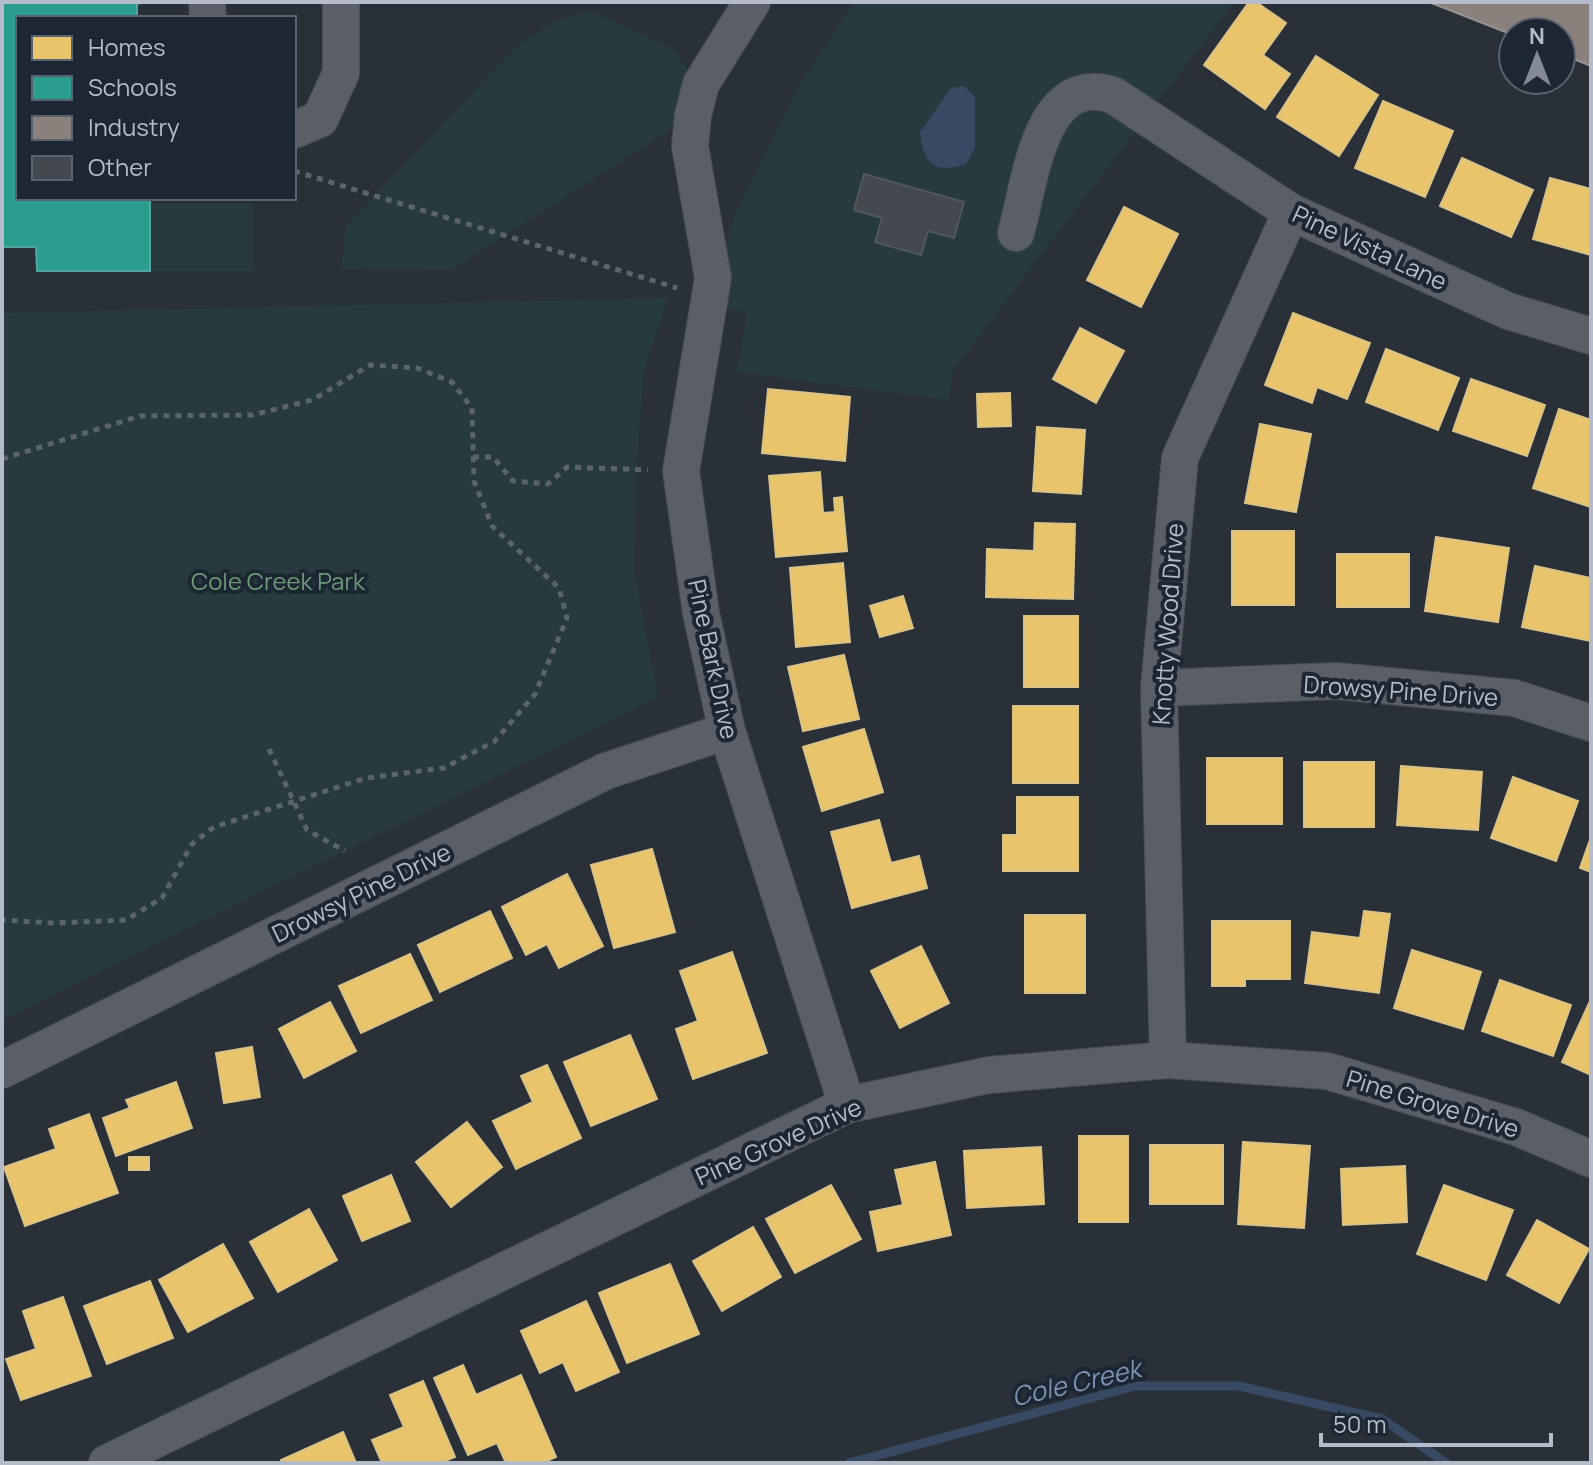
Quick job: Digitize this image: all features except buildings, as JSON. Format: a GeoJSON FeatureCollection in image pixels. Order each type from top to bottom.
{"type":"FeatureCollection","features":[{"type":"Feature","properties":{"kind":"street"},"geometry":{"type":"LineString","coordinates":[[296,129],[320,119],[341,73],[341,2]]}},
{"type":"Feature","properties":{"kind":"street","name":"Pine Bark Drive"},"geometry":{"type":"LineString","coordinates":[[752,2],[701,84],[690,146],[697,201],[713,278],[681,471],[701,613],[727,731],[847,1105]]}},
{"type":"Feature","properties":{"kind":"street","name":"Pine Vista Lane"},"geometry":{"type":"LineString","coordinates":[[1016,233],[1046,124],[1061,101],[1074,94],[1100,91],[1113,95],[1291,212],[1508,311],[1591,336]]}},
{"type":"Feature","properties":{"kind":"street","name":"Knotty Wood Drive"},"geometry":{"type":"LineString","coordinates":[[1168,1060],[1159,688],[1180,458],[1291,212]]}},
{"type":"Feature","properties":{"kind":"street","name":"Drowsy Pine Drive"},"geometry":{"type":"LineString","coordinates":[[1159,688],[1337,681],[1514,698],[1591,723]]}},
{"type":"Feature","properties":{"kind":"street","name":"Drowsy Pine Drive"},"geometry":{"type":"LineString","coordinates":[[2,1070],[606,771],[727,731]]}},
{"type":"Feature","properties":{"kind":"street","name":"Pine Grove Drive"},"geometry":{"type":"LineString","coordinates":[[107,1463],[847,1105],[989,1075],[1168,1060],[1327,1071],[1516,1127],[1591,1159]]}},
{"type":"Feature","properties":{"kind":"path"},"geometry":{"type":"LineString","coordinates":[[296,172],[677,287],[675,299]]}},
{"type":"Feature","properties":{"kind":"path"},"geometry":{"type":"LineString","coordinates":[[2,459],[140,416],[253,415],[312,400],[370,365],[417,368],[452,382],[472,408],[474,481],[492,526],[559,588],[567,618],[535,694],[495,741],[444,768],[366,778],[292,805],[214,827],[192,844],[162,898],[126,920],[53,923],[2,920]]}},
{"type":"Feature","properties":{"kind":"path"},"geometry":{"type":"LineString","coordinates":[[473,457],[493,457],[513,481],[548,484],[567,467],[681,471]]}},
{"type":"Feature","properties":{"kind":"path"},"geometry":{"type":"LineString","coordinates":[[269,749],[292,805],[307,830],[345,851]]}},
{"type":"Feature","properties":{"kind":"green space"},"geometry":{"type":"Polygon","coordinates":[[[854,2],[1234,2],[953,370],[949,400],[737,372],[747,312],[708,305],[736,213],[800,84],[854,2]]]}},
{"type":"Feature","properties":{"kind":"green space"},"geometry":{"type":"Polygon","coordinates":[[[590,11],[672,48],[704,92],[666,133],[450,270],[341,269],[346,226],[517,46],[553,22],[590,11]]]}},
{"type":"Feature","properties":{"kind":"green space"},"geometry":{"type":"Polygon","coordinates":[[[149,203],[253,203],[253,271],[150,271],[149,203]]]}},
{"type":"Feature","properties":{"kind":"green space","name":"Cole Creek Park"},"geometry":{"type":"Polygon","coordinates":[[[668,298],[644,371],[637,457],[635,575],[658,697],[2,1020],[2,313],[668,298]]]}},
{"type":"Feature","properties":{"kind":"water"},"geometry":{"type":"Polygon","coordinates":[[[964,86],[975,97],[975,148],[966,164],[938,167],[924,152],[920,132],[951,88],[964,86]]]}},
{"type":"Feature","properties":{"kind":"waterway","name":"Cole Creek"},"geometry":{"type":"LineString","coordinates":[[849,1463],[1135,1386],[1239,1386],[1382,1419],[1446,1463]]}}]}
